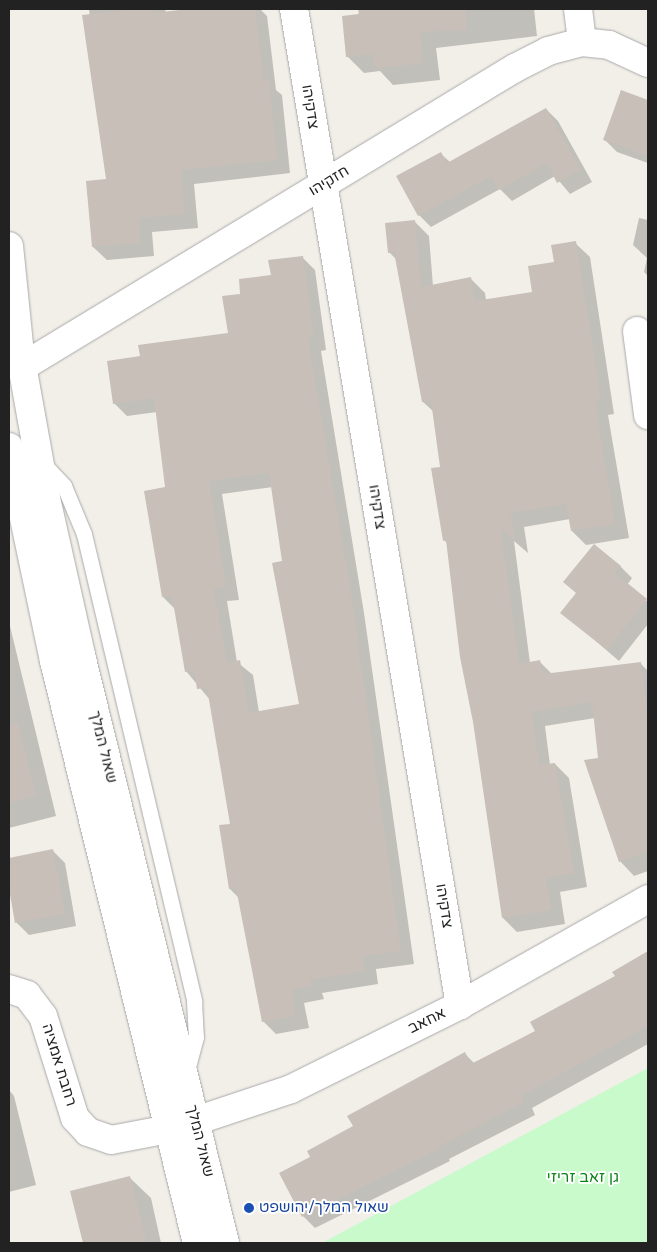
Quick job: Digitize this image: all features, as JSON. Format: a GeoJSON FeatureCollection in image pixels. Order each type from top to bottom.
{"type":"FeatureCollection","features":[{"type":"Feature","properties":{"kind":"street","name":"צדקיהו"},"geometry":{"type":"LineString","coordinates":[[294,9],[460,1005]]}},
{"type":"Feature","properties":{"kind":"street"},"geometry":{"type":"LineString","coordinates":[[578,9],[582,42]]}},
{"type":"Feature","properties":{"kind":"street","name":"חזקיהו"},"geometry":{"type":"LineString","coordinates":[[22,367],[515,68],[548,51],[582,42],[609,45],[648,62]]}},
{"type":"Feature","properties":{"kind":"street","name":"שאול המלך"},"geometry":{"type":"LineString","coordinates":[[9,246],[22,367],[39,458],[81,655],[225,1243]]}},
{"type":"Feature","properties":{"kind":"street"},"geometry":{"type":"LineString","coordinates":[[637,331],[648,415]]}},
{"type":"Feature","properties":{"kind":"street","name":"שאול המלך"},"geometry":{"type":"LineString","coordinates":[[9,447],[54,662],[197,1243]]}},
{"type":"Feature","properties":{"kind":"street","name":"אחאב"},"geometry":{"type":"LineString","coordinates":[[196,1121],[291,1089],[460,1005],[648,899]]}},
{"type":"Feature","properties":{"kind":"street","name":"רחבת אמציה"},"geometry":{"type":"LineString","coordinates":[[9,989],[27,995],[43,1016],[75,1118],[88,1132],[111,1140],[169,1129]]}},
{"type":"Feature","properties":{"kind":"green space","name":"גן זאב זריזי"},"geometry":{"type":"Polygon","coordinates":[[[648,1068],[648,1243],[322,1243],[648,1068]]]}},
{"type":"Feature","properties":{"kind":"building"},"geometry":{"type":"Polygon","coordinates":[[[135,9],[153,9],[153,13],[188,9],[255,9],[264,81],[269,80],[277,160],[181,170],[185,214],[139,218],[141,243],[92,247],[86,181],[106,179],[82,15],[135,9]]]}},
{"type":"Feature","properties":{"kind":"building"},"geometry":{"type":"Polygon","coordinates":[[[358,9],[466,9],[467,30],[420,32],[423,63],[375,68],[373,54],[346,57],[342,16],[359,14],[358,9]]]}},
{"type":"Feature","properties":{"kind":"building"},"geometry":{"type":"Polygon","coordinates":[[[621,90],[648,100],[648,156],[603,140],[621,90]]]}},
{"type":"Feature","properties":{"kind":"building"},"geometry":{"type":"Polygon","coordinates":[[[546,108],[581,170],[557,183],[547,163],[499,190],[491,176],[418,216],[396,176],[441,152],[447,163],[546,108]]]}},
{"type":"Feature","properties":{"kind":"building"},"geometry":{"type":"Polygon","coordinates":[[[415,220],[421,287],[471,277],[475,301],[532,292],[528,266],[554,262],[551,245],[576,241],[601,400],[595,401],[615,524],[571,531],[566,504],[511,513],[515,541],[501,529],[519,664],[540,660],[543,674],[641,662],[648,721],[648,852],[619,862],[584,760],[598,758],[592,702],[532,712],[539,765],[555,763],[574,873],[546,878],[551,910],[502,918],[473,722],[460,657],[446,540],[443,541],[431,468],[440,467],[431,401],[422,402],[394,252],[388,253],[385,223],[415,220]]]}},
{"type":"Feature","properties":{"kind":"building"},"geometry":{"type":"Polygon","coordinates":[[[303,256],[314,337],[308,338],[352,599],[401,951],[363,956],[365,971],[310,980],[311,986],[292,990],[296,1016],[262,1022],[236,888],[229,889],[219,825],[230,824],[207,688],[197,689],[194,670],[185,672],[172,596],[162,597],[144,491],[165,487],[154,398],[113,404],[107,361],[140,356],[138,345],[228,333],[222,296],[240,294],[239,279],[271,275],[268,260],[303,256]],[[269,473],[209,481],[226,587],[214,589],[227,663],[240,660],[249,713],[299,704],[272,563],[282,561],[269,473]]]}},
{"type":"Feature","properties":{"kind":"building"},"geometry":{"type":"Polygon","coordinates":[[[594,544],[621,566],[615,573],[647,599],[607,650],[560,613],[576,593],[563,582],[594,544]]]}},
{"type":"Feature","properties":{"kind":"building"},"geometry":{"type":"Polygon","coordinates":[[[18,722],[36,796],[9,803],[9,723],[18,722]]]}},
{"type":"Feature","properties":{"kind":"building"},"geometry":{"type":"Polygon","coordinates":[[[53,849],[65,914],[15,923],[9,889],[9,858],[53,849]]]}},
{"type":"Feature","properties":{"kind":"building"},"geometry":{"type":"Polygon","coordinates":[[[648,951],[648,1026],[521,1096],[524,1102],[438,1147],[439,1149],[302,1217],[279,1173],[310,1157],[307,1151],[353,1126],[347,1116],[465,1052],[471,1064],[535,1031],[530,1022],[615,976],[612,972],[648,951]]]}},
{"type":"Feature","properties":{"kind":"building"},"geometry":{"type":"Polygon","coordinates":[[[130,1176],[147,1243],[83,1243],[70,1191],[130,1176]]]}},
{"type":"Feature","properties":{"kind":"place","name":"שאול המלך/יהושפט"},"geometry":{"type":"Point","coordinates":[249,1208]}}]}
